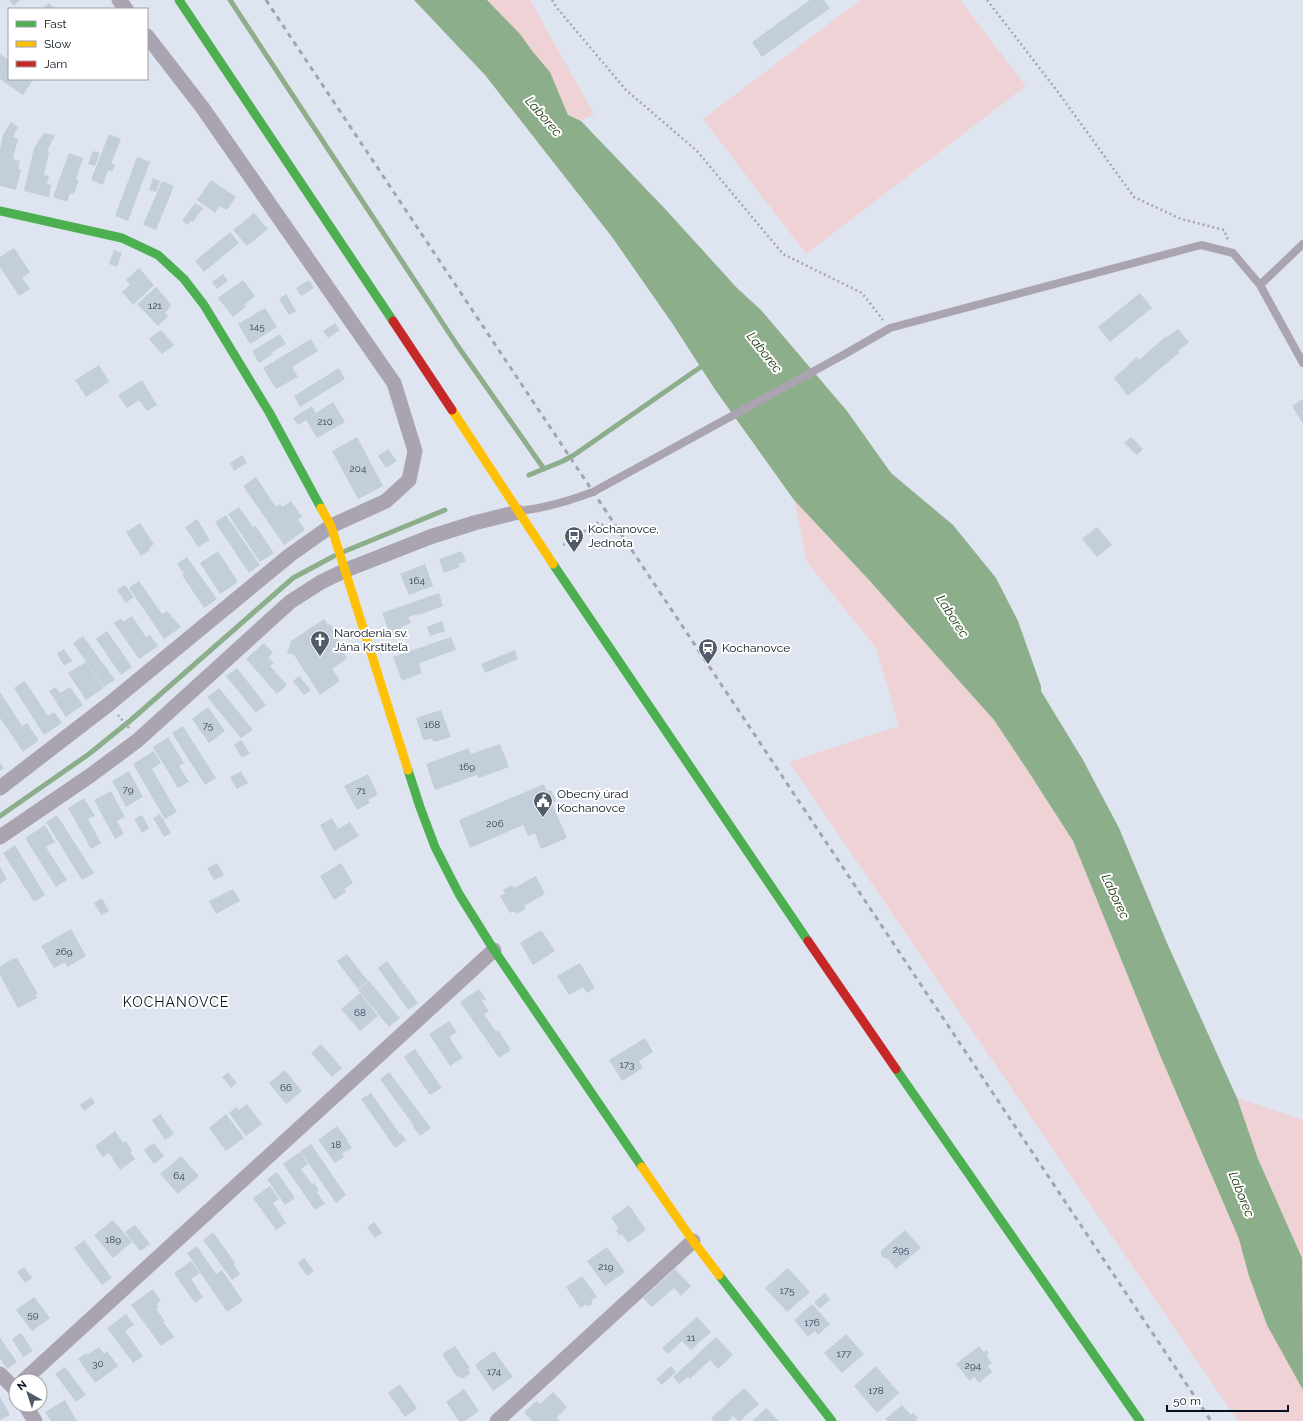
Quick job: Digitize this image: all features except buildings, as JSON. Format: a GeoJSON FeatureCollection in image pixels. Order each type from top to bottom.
{"type":"FeatureCollection","features":[{"type":"Feature","properties":{"kind":"main road"},"geometry":{"type":"LineString","coordinates":[[179,0],[423,365],[547,555],[873,1036],[1140,1421]]}},
{"type":"Feature","properties":{"kind":"main road"},"geometry":{"type":"LineString","coordinates":[[0,211],[122,238],[158,255],[184,279],[204,305],[269,412],[331,526],[410,778],[436,847],[459,894],[494,950],[693,1240],[740,1304],[832,1421]]}},
{"type":"Feature","properties":{"kind":"street"},"geometry":{"type":"LineString","coordinates":[[119,0],[125,8]]}},
{"type":"Feature","properties":{"kind":"street"},"geometry":{"type":"LineString","coordinates":[[0,788],[109,704],[290,555],[331,526],[386,501],[408,480],[415,451],[394,383],[202,107],[148,37]]}},
{"type":"Feature","properties":{"kind":"street"},"geometry":{"type":"LineString","coordinates":[[0,837],[91,775],[138,740],[290,602],[344,565],[474,522],[518,512]]}},
{"type":"Feature","properties":{"kind":"street"},"geometry":{"type":"LineString","coordinates":[[33,1373],[494,950]]}},
{"type":"Feature","properties":{"kind":"street"},"geometry":{"type":"LineString","coordinates":[[498,1421],[693,1240]]}},
{"type":"Feature","properties":{"kind":"lane"},"geometry":{"type":"LineString","coordinates":[[1260,285],[1303,244]]}},
{"type":"Feature","properties":{"kind":"lane"},"geometry":{"type":"LineString","coordinates":[[518,512],[546,508],[568,502],[593,492],[639,468],[890,328],[1201,245],[1233,254],[1260,285],[1303,363]]}},
{"type":"Feature","properties":{"kind":"path"},"geometry":{"type":"LineString","coordinates":[[552,0],[557,8],[626,90],[697,151],[783,254],[862,293],[890,328]]}},
{"type":"Feature","properties":{"kind":"path"},"geometry":{"type":"LineString","coordinates":[[987,0],[1058,92],[1134,197],[1181,219],[1224,230],[1233,254]]}},
{"type":"Feature","properties":{"kind":"path"},"geometry":{"type":"LineString","coordinates":[[547,555],[597,523],[603,525],[616,536]]}},
{"type":"Feature","properties":{"kind":"path"},"geometry":{"type":"LineString","coordinates":[[109,704],[138,740]]}},
{"type":"Feature","properties":{"kind":"shaded area"},"geometry":{"type":"Polygon","coordinates":[[[487,0],[530,0],[594,114],[581,121],[568,115],[550,72],[520,34],[487,0]]]}},
{"type":"Feature","properties":{"kind":"shaded area"},"geometry":{"type":"Polygon","coordinates":[[[860,0],[960,0],[1026,86],[806,254],[703,119],[860,0]]]}},
{"type":"Feature","properties":{"kind":"shaded area"},"geometry":{"type":"Polygon","coordinates":[[[794,500],[869,580],[994,720],[1030,774],[1073,841],[1160,1055],[1237,1098],[1303,1120],[1303,1421],[1238,1421],[789,762],[899,726],[876,648],[807,562],[794,500]]]}},
{"type":"Feature","properties":{"kind":"water","name":"Laborec"},"geometry":{"type":"Polygon","coordinates":[[[414,0],[487,0],[520,34],[550,72],[568,115],[581,121],[667,211],[737,288],[761,310],[847,411],[891,473],[953,525],[996,578],[1018,621],[1041,686],[1041,691],[1083,760],[1119,828],[1167,943],[1237,1098],[1258,1159],[1302,1258],[1303,1390],[1267,1325],[1249,1276],[1239,1239],[1160,1055],[1073,841],[994,720],[869,580],[794,500],[714,388],[672,323],[612,237],[485,75],[414,0]]]}},
{"type":"Feature","properties":{"kind":"waterway"},"geometry":{"type":"LineString","coordinates":[[230,0],[457,345],[544,469]]}},
{"type":"Feature","properties":{"kind":"waterway"},"geometry":{"type":"LineString","coordinates":[[529,475],[574,455],[705,364]]}},
{"type":"Feature","properties":{"kind":"waterway"},"geometry":{"type":"LineString","coordinates":[[343,552],[445,510]]}},
{"type":"Feature","properties":{"kind":"waterway"},"geometry":{"type":"LineString","coordinates":[[0,816],[89,754],[131,720],[293,578],[334,556]]}},
{"type":"Feature","properties":{"kind":"railway"},"geometry":{"type":"LineString","coordinates":[[266,0],[1211,1421]]}},
{"type":"Feature","properties":{"kind":"traffic: fast"},"geometry":{"type":"LineString","coordinates":[[179,0],[393,321]]}},
{"type":"Feature","properties":{"kind":"traffic: fast"},"geometry":{"type":"LineString","coordinates":[[0,211],[122,238],[158,255],[184,279],[204,305],[269,412],[321,508]]}},
{"type":"Feature","properties":{"kind":"traffic: fast"},"geometry":{"type":"LineString","coordinates":[[553,564],[808,941]]}},
{"type":"Feature","properties":{"kind":"traffic: fast"},"geometry":{"type":"LineString","coordinates":[[408,770],[435,847],[459,894],[494,950],[642,1167]]}},
{"type":"Feature","properties":{"kind":"traffic: fast"},"geometry":{"type":"LineString","coordinates":[[896,1069],[1140,1421]]}},
{"type":"Feature","properties":{"kind":"traffic: fast"},"geometry":{"type":"LineString","coordinates":[[719,1275],[832,1421]]}},
{"type":"Feature","properties":{"kind":"traffic: slow"},"geometry":{"type":"LineString","coordinates":[[452,410],[553,564]]}},
{"type":"Feature","properties":{"kind":"traffic: slow"},"geometry":{"type":"LineString","coordinates":[[321,508],[331,526],[408,770]]}},
{"type":"Feature","properties":{"kind":"traffic: slow"},"geometry":{"type":"LineString","coordinates":[[642,1167],[693,1241],[719,1275]]}},
{"type":"Feature","properties":{"kind":"traffic: jam"},"geometry":{"type":"LineString","coordinates":[[393,321],[452,410]]}},
{"type":"Feature","properties":{"kind":"traffic: jam"},"geometry":{"type":"LineString","coordinates":[[808,941],[896,1069]]}},
{"type":"Feature","properties":{"kind":"place","name":"Kochanovce, Jednota"},"geometry":{"type":"Point","coordinates":[574,553]}},
{"type":"Feature","properties":{"kind":"place","name":"Narodenia sv. Jána Krstiteľa"},"geometry":{"type":"Point","coordinates":[320,657]}},
{"type":"Feature","properties":{"kind":"place","name":"Kochanovce"},"geometry":{"type":"Point","coordinates":[708,665]}},
{"type":"Feature","properties":{"kind":"place","name":"Obecný úrad Kochanovce"},"geometry":{"type":"Point","coordinates":[543,818]}},
{"type":"Feature","properties":{"kind":"district","name":"KOCHANOVCE"},"geometry":{"type":"Point","coordinates":[176,1002]}}]}
